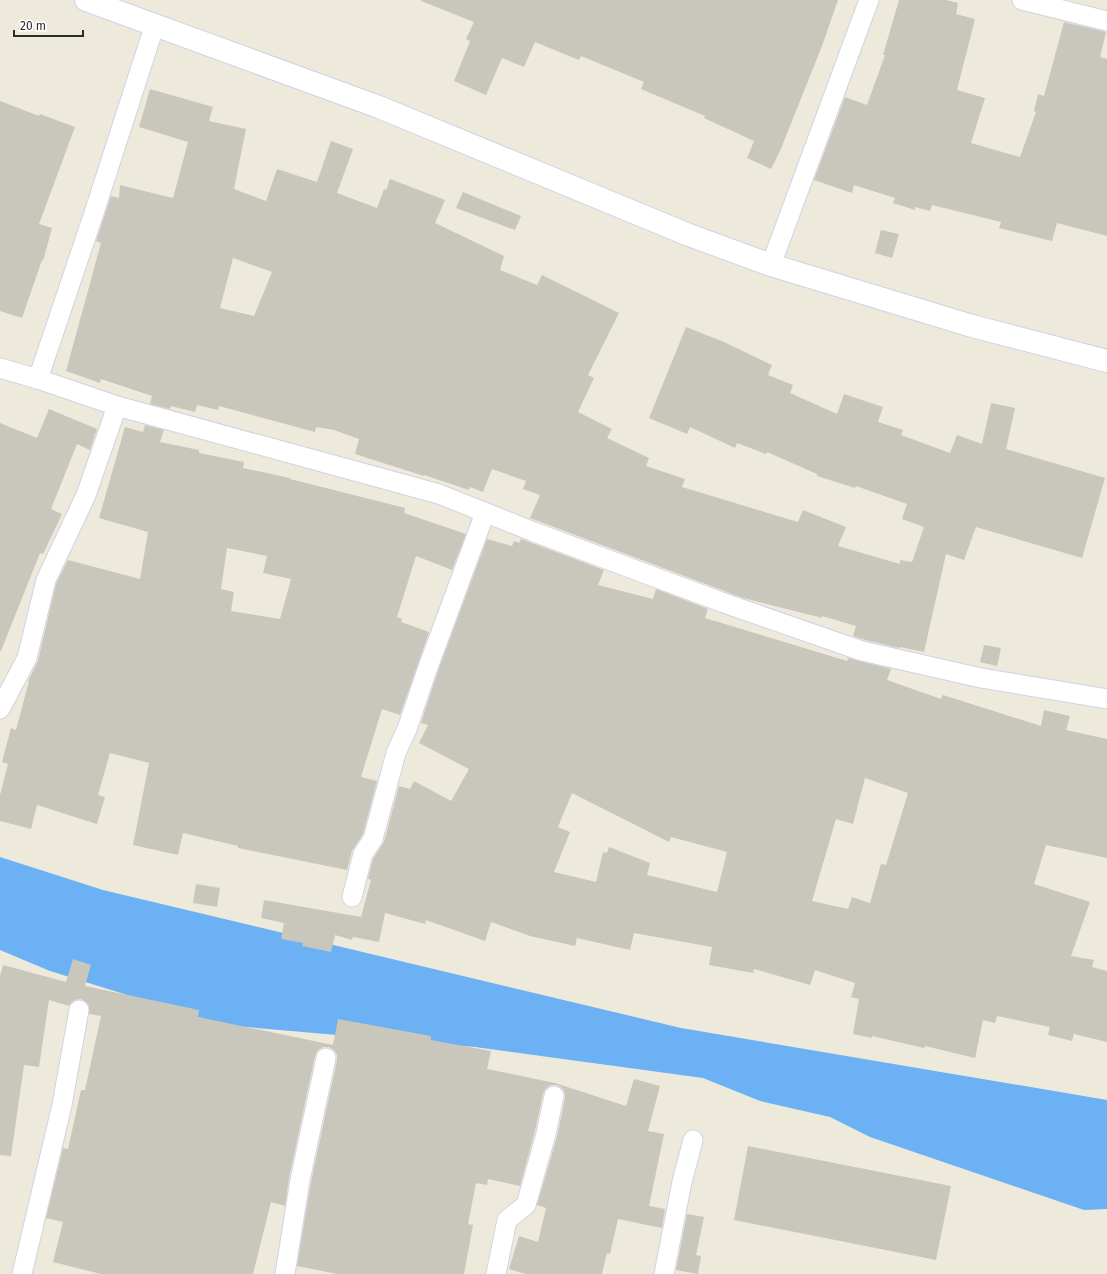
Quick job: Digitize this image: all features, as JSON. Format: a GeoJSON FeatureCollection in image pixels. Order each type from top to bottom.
{"type":"FeatureCollection","features":[{"type":"Feature","properties":{"kind":"street"},"geometry":{"type":"LineString","coordinates":[[86,0],[379,107],[689,235],[771,265],[972,326],[1107,361]]}},
{"type":"Feature","properties":{"kind":"street"},"geometry":{"type":"LineString","coordinates":[[771,265],[869,0]]}},
{"type":"Feature","properties":{"kind":"street"},"geometry":{"type":"LineString","coordinates":[[1022,0],[1107,21]]}},
{"type":"Feature","properties":{"kind":"street"},"geometry":{"type":"LineString","coordinates":[[38,378],[93,216],[155,24]]}},
{"type":"Feature","properties":{"kind":"street"},"geometry":{"type":"LineString","coordinates":[[0,368],[38,378],[117,406],[439,494],[485,513],[724,603],[862,651],[981,678],[1107,699]]}},
{"type":"Feature","properties":{"kind":"street"},"geometry":{"type":"LineString","coordinates":[[0,709],[27,658],[46,580],[86,495],[117,406]]}},
{"type":"Feature","properties":{"kind":"street"},"geometry":{"type":"LineString","coordinates":[[352,897],[363,854],[373,839],[396,753],[407,729],[427,670],[485,513]]}},
{"type":"Feature","properties":{"kind":"street"},"geometry":{"type":"LineString","coordinates":[[22,1274],[62,1105],[79,1010]]}},
{"type":"Feature","properties":{"kind":"street"},"geometry":{"type":"LineString","coordinates":[[285,1274],[300,1180],[326,1058]]}},
{"type":"Feature","properties":{"kind":"street"},"geometry":{"type":"LineString","coordinates":[[496,1274],[507,1220],[526,1205],[546,1134],[554,1096]]}},
{"type":"Feature","properties":{"kind":"street"},"geometry":{"type":"LineString","coordinates":[[664,1274],[682,1182],[693,1140]]}},
{"type":"Feature","properties":{"kind":"water"},"geometry":{"type":"Polygon","coordinates":[[[0,857],[103,890],[681,1028],[1107,1100],[1107,1209],[1084,1210],[870,1137],[830,1117],[760,1101],[703,1078],[475,1047],[224,1025],[50,971],[0,950],[0,857]]]}},
{"type":"Feature","properties":{"kind":"building"},"geometry":{"type":"Polygon","coordinates":[[[421,0],[838,0],[822,46],[780,151],[771,169],[747,158],[754,141],[704,118],[705,116],[641,89],[644,82],[581,56],[579,60],[535,42],[524,67],[502,58],[486,95],[454,81],[470,41],[466,39],[474,22],[421,0]]]}},
{"type":"Feature","properties":{"kind":"building"},"geometry":{"type":"Polygon","coordinates":[[[899,0],[946,0],[958,3],[956,14],[975,19],[957,90],[985,98],[971,143],[1020,157],[1036,112],[1034,111],[1038,94],[1044,96],[1064,22],[1106,32],[1100,57],[1107,59],[1107,236],[1057,223],[1052,241],[999,228],[1001,222],[932,205],[930,211],[915,207],[915,210],[893,203],[895,198],[854,185],[852,193],[814,180],[845,97],[867,105],[885,55],[883,55],[899,0]]]}},
{"type":"Feature","properties":{"kind":"building"},"geometry":{"type":"Polygon","coordinates":[[[150,89],[213,107],[209,121],[246,129],[234,189],[266,201],[277,169],[317,182],[331,141],[353,149],[337,193],[377,208],[384,189],[386,190],[390,179],[445,200],[435,223],[504,256],[500,270],[537,285],[542,275],[619,313],[588,375],[594,378],[578,412],[612,429],[607,438],[649,458],[646,466],[685,479],[682,487],[798,522],[803,510],[846,527],[838,546],[900,564],[900,560],[912,562],[924,527],[902,519],[907,504],[856,486],[855,488],[817,476],[817,474],[767,452],[766,454],[737,443],[735,448],[690,427],[687,434],[649,418],[686,327],[724,342],[772,365],[768,375],[793,385],[790,393],[837,414],[844,394],[883,407],[878,422],[903,430],[901,435],[950,453],[957,435],[982,444],[991,403],[1015,408],[1006,449],[1105,478],[1082,558],[976,527],[964,560],[946,554],[924,652],[899,648],[853,636],[856,626],[822,616],[822,618],[743,598],[530,518],[540,495],[523,489],[526,481],[492,469],[483,492],[470,487],[469,490],[355,454],[359,439],[334,430],[316,427],[315,432],[219,406],[218,410],[197,405],[195,412],[171,406],[170,409],[150,404],[152,396],[101,379],[100,383],[66,371],[101,243],[96,241],[111,196],[119,198],[120,185],[173,198],[188,142],[139,127],[150,89]],[[233,258],[220,308],[254,316],[272,272],[233,258]]]}},
{"type":"Feature","properties":{"kind":"building"},"geometry":{"type":"Polygon","coordinates":[[[0,101],[39,116],[40,114],[75,127],[39,224],[52,228],[43,261],[42,260],[22,318],[0,311],[0,101]]]}},
{"type":"Feature","properties":{"kind":"building"},"geometry":{"type":"Polygon","coordinates":[[[463,192],[521,216],[515,230],[456,208],[463,192]]]}},
{"type":"Feature","properties":{"kind":"building"},"geometry":{"type":"Polygon","coordinates":[[[881,230],[899,234],[892,258],[875,253],[881,230]]]}},
{"type":"Feature","properties":{"kind":"building"},"geometry":{"type":"Polygon","coordinates":[[[49,409],[97,429],[90,450],[77,444],[51,509],[62,514],[43,554],[40,553],[0,651],[0,423],[37,438],[49,409]]]}},
{"type":"Feature","properties":{"kind":"building"},"geometry":{"type":"Polygon","coordinates":[[[145,425],[164,430],[160,442],[199,450],[199,453],[244,462],[243,468],[290,478],[405,508],[404,513],[466,534],[452,570],[416,556],[397,617],[402,619],[401,622],[429,632],[400,715],[382,709],[361,777],[377,781],[363,834],[352,851],[347,870],[238,848],[238,846],[183,833],[178,855],[133,845],[149,763],[110,753],[98,795],[105,797],[97,824],[37,805],[31,829],[0,821],[0,795],[8,764],[2,762],[11,728],[16,730],[28,681],[38,661],[56,584],[68,560],[140,579],[148,532],[99,518],[125,427],[143,432],[145,425]],[[227,548],[221,589],[234,592],[231,611],[280,619],[291,579],[263,573],[267,556],[227,548]]]}},
{"type":"Feature","properties":{"kind":"building"},"geometry":{"type":"Polygon","coordinates":[[[487,539],[512,546],[514,541],[519,543],[521,539],[604,570],[598,585],[653,599],[656,589],[708,609],[705,618],[847,661],[848,658],[891,669],[887,680],[941,699],[943,695],[1041,726],[1044,710],[1070,716],[1066,730],[1107,739],[1107,858],[1046,845],[1034,884],[1090,902],[1071,956],[1094,960],[1092,967],[1107,971],[1107,1042],[1074,1034],[1072,1041],[1048,1035],[1050,1027],[997,1016],[995,1023],[983,1020],[975,1058],[925,1046],[924,1048],[872,1036],[872,1038],[853,1034],[859,999],[851,997],[855,983],[815,970],[810,985],[754,969],[753,973],[709,965],[712,947],[634,933],[630,950],[577,938],[575,946],[530,936],[491,922],[485,941],[426,920],[425,924],[385,913],[379,942],[353,937],[352,940],[335,935],[331,952],[302,946],[303,943],[281,939],[284,923],[261,918],[264,900],[361,917],[371,880],[368,879],[373,859],[384,842],[399,786],[410,789],[414,781],[451,801],[469,769],[419,743],[428,725],[421,723],[437,674],[487,539]],[[865,778],[853,824],[836,819],[812,901],[848,909],[852,897],[870,903],[881,864],[886,865],[908,793],[865,778]],[[572,793],[558,827],[570,832],[554,872],[596,882],[603,852],[607,853],[609,847],[650,863],[647,875],[717,892],[727,852],[671,837],[669,842],[572,793]]]}},
{"type":"Feature","properties":{"kind":"building"},"geometry":{"type":"Polygon","coordinates":[[[984,645],[1001,648],[997,666],[980,662],[984,645]]]}},
{"type":"Feature","properties":{"kind":"building"},"geometry":{"type":"Polygon","coordinates":[[[196,884],[220,888],[217,907],[193,903],[196,884]]]}},
{"type":"Feature","properties":{"kind":"building"},"geometry":{"type":"Polygon","coordinates":[[[73,959],[91,965],[85,986],[199,1010],[198,1017],[333,1045],[338,1019],[431,1036],[431,1040],[491,1051],[487,1069],[555,1083],[626,1106],[634,1079],[660,1086],[648,1131],[664,1134],[649,1206],[665,1209],[662,1228],[618,1219],[610,1254],[607,1253],[602,1274],[526,1274],[509,1269],[519,1236],[538,1242],[546,1208],[537,1205],[557,1137],[565,1098],[565,1093],[562,1088],[557,1085],[551,1085],[546,1088],[543,1094],[535,1131],[520,1186],[488,1179],[487,1185],[476,1183],[468,1224],[473,1225],[464,1274],[337,1274],[297,1266],[311,1182],[337,1060],[337,1055],[334,1050],[329,1047],[323,1047],[318,1050],[315,1056],[289,1178],[285,1206],[271,1202],[253,1274],[101,1274],[53,1262],[63,1222],[46,1218],[63,1148],[68,1149],[81,1090],[85,1090],[101,1016],[89,1014],[89,1006],[81,999],[75,1000],[69,1006],[49,1000],[39,1067],[24,1065],[11,1156],[0,1155],[0,976],[3,965],[66,982],[73,959]]]}},
{"type":"Feature","properties":{"kind":"building"},"geometry":{"type":"Polygon","coordinates":[[[748,1146],[951,1186],[936,1260],[734,1220],[748,1146]]]}},
{"type":"Feature","properties":{"kind":"building"},"geometry":{"type":"Polygon","coordinates":[[[687,1214],[704,1217],[696,1255],[701,1256],[698,1274],[676,1270],[687,1214]]]}}]}
